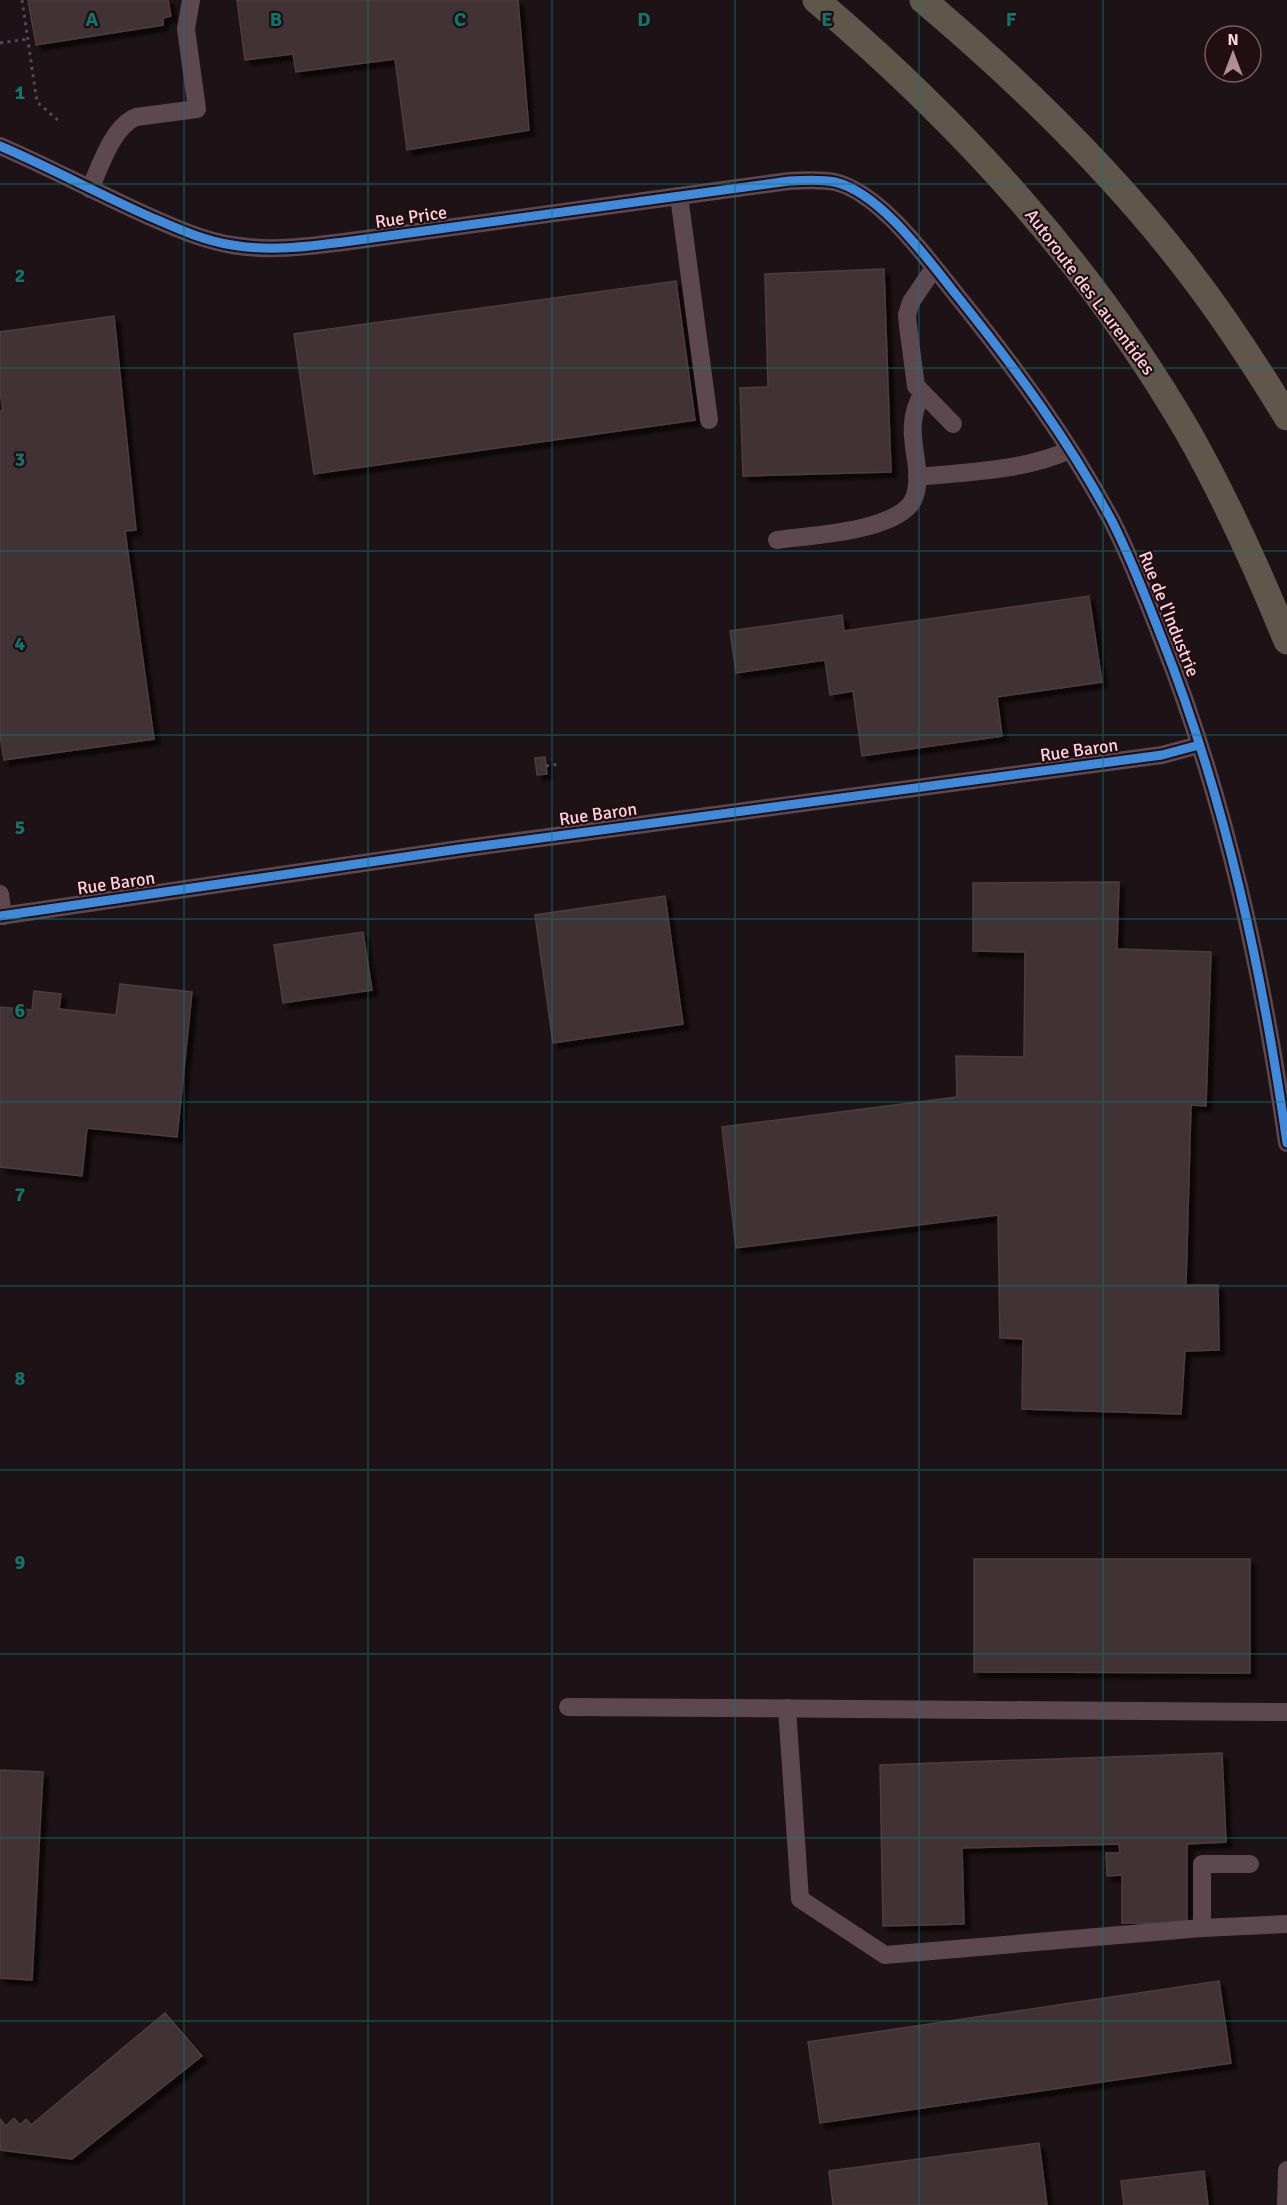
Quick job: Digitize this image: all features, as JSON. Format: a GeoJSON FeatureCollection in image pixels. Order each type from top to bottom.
{"type":"FeatureCollection","features":[{"type":"Feature","properties":{"kind":"highway","name":"Autoroute des Laurentides"},"geometry":{"type":"LineString","coordinates":[[816,0],[898,72],[995,170],[1050,234],[1105,305],[1156,381],[1200,454],[1243,538],[1287,641]]}},
{"type":"Feature","properties":{"kind":"highway"},"geometry":{"type":"LineString","coordinates":[[923,0],[1037,102],[1099,165],[1220,313],[1287,417]]}},
{"type":"Feature","properties":{"kind":"street"},"geometry":{"type":"LineString","coordinates":[[90,189],[117,133],[128,121],[144,116],[197,109],[186,29],[191,0]]}},
{"type":"Feature","properties":{"kind":"street","name":"Rue Price"},"geometry":{"type":"LineString","coordinates":[[0,146],[196,236],[233,245],[274,249],[330,244],[802,180],[845,185]]}},
{"type":"Feature","properties":{"kind":"street","name":"Rue de l'Industrie"},"geometry":{"type":"LineString","coordinates":[[845,185],[861,194],[885,213],[934,268],[1028,387],[1070,450],[1113,525],[1136,574],[1176,674],[1227,835],[1249,926],[1279,1084],[1287,1143]]}},
{"type":"Feature","properties":{"kind":"street"},"geometry":{"type":"LineString","coordinates":[[679,196],[709,420]]}},
{"type":"Feature","properties":{"kind":"street"},"geometry":{"type":"LineString","coordinates":[[934,268],[915,293],[907,315],[916,386],[953,424]]}},
{"type":"Feature","properties":{"kind":"street"},"geometry":{"type":"LineString","coordinates":[[777,540],[875,525],[911,504],[915,495],[917,477],[912,436],[913,416],[916,404],[923,393]]}},
{"type":"Feature","properties":{"kind":"street"},"geometry":{"type":"LineString","coordinates":[[917,477],[1030,464],[1050,459],[1070,450]]}},
{"type":"Feature","properties":{"kind":"street","name":"Rue Baron"},"geometry":{"type":"LineString","coordinates":[[2,916],[459,849],[1162,755],[1199,745]]}},
{"type":"Feature","properties":{"kind":"street"},"geometry":{"type":"LineString","coordinates":[[0,894],[2,916]]}},
{"type":"Feature","properties":{"kind":"street"},"geometry":{"type":"LineString","coordinates":[[568,1707],[1287,1713]]}},
{"type":"Feature","properties":{"kind":"street"},"geometry":{"type":"LineString","coordinates":[[787,1708],[800,1899],[885,1955],[1202,1928],[1287,1924]]}},
{"type":"Feature","properties":{"kind":"street"},"geometry":{"type":"LineString","coordinates":[[1202,1928],[1202,1864],[1250,1864]]}},
{"type":"Feature","properties":{"kind":"street"},"geometry":{"type":"LineString","coordinates":[[1286,2205],[1287,2170]]}},
{"type":"Feature","properties":{"kind":"path"},"geometry":{"type":"LineString","coordinates":[[22,0],[37,102],[60,122]]}},
{"type":"Feature","properties":{"kind":"path"},"geometry":{"type":"LineString","coordinates":[[0,42],[28,39]]}},
{"type":"Feature","properties":{"kind":"path"},"geometry":{"type":"LineString","coordinates":[[546,766],[560,764]]}},
{"type":"Feature","properties":{"kind":"building"},"geometry":{"type":"Polygon","coordinates":[[[28,0],[168,0],[171,16],[163,18],[163,25],[36,45],[28,0]]]}},
{"type":"Feature","properties":{"kind":"building"},"geometry":{"type":"Polygon","coordinates":[[[237,0],[518,0],[529,130],[407,150],[395,59],[296,72],[293,54],[245,60],[237,0]]]}},
{"type":"Feature","properties":{"kind":"building"},"geometry":{"type":"Polygon","coordinates":[[[884,269],[891,472],[743,476],[740,388],[768,387],[765,274],[884,269]]]}},
{"type":"Feature","properties":{"kind":"building"},"geometry":{"type":"Polygon","coordinates":[[[676,281],[695,420],[314,474],[294,334],[676,281]]]}},
{"type":"Feature","properties":{"kind":"building"},"geometry":{"type":"Polygon","coordinates":[[[114,316],[136,530],[125,531],[154,739],[4,760],[0,735],[0,411],[3,410],[0,392],[0,332],[114,316]]]}},
{"type":"Feature","properties":{"kind":"building"},"geometry":{"type":"Polygon","coordinates":[[[1089,596],[1102,682],[997,697],[1002,736],[862,756],[853,691],[830,695],[825,660],[736,673],[730,631],[842,615],[844,631],[1089,596]]]}},
{"type":"Feature","properties":{"kind":"building"},"geometry":{"type":"Polygon","coordinates":[[[545,757],[547,774],[537,775],[535,758],[545,757]]]}},
{"type":"Feature","properties":{"kind":"building"},"geometry":{"type":"Polygon","coordinates":[[[1119,882],[1117,949],[1211,952],[1206,1106],[1191,1105],[1186,1285],[1218,1285],[1219,1350],[1185,1351],[1181,1414],[1022,1409],[1023,1339],[1000,1338],[998,1215],[736,1248],[722,1127],[957,1097],[956,1056],[1024,1057],[1025,952],[973,951],[973,883],[1119,882]]]}},
{"type":"Feature","properties":{"kind":"building"},"geometry":{"type":"Polygon","coordinates":[[[665,896],[683,1024],[553,1043],[535,915],[665,896]]]}},
{"type":"Feature","properties":{"kind":"building"},"geometry":{"type":"Polygon","coordinates":[[[363,932],[372,990],[283,1003],[274,945],[363,932]]]}},
{"type":"Feature","properties":{"kind":"building"},"geometry":{"type":"Polygon","coordinates":[[[120,984],[192,992],[177,1137],[87,1128],[82,1176],[0,1167],[0,1007],[32,1010],[34,991],[61,994],[59,1009],[116,1015],[120,984]]]}},
{"type":"Feature","properties":{"kind":"building"},"geometry":{"type":"Polygon","coordinates":[[[974,1559],[1250,1559],[1250,1673],[974,1672],[974,1559]]]}},
{"type":"Feature","properties":{"kind":"building"},"geometry":{"type":"Polygon","coordinates":[[[1222,1753],[1226,1842],[1187,1844],[1187,1923],[1122,1923],[1122,1875],[1107,1876],[1106,1853],[1120,1853],[1119,1844],[962,1848],[964,1924],[883,1926],[880,1765],[1222,1753]]]}},
{"type":"Feature","properties":{"kind":"building"},"geometry":{"type":"Polygon","coordinates":[[[0,1770],[43,1772],[32,1980],[0,1978],[0,1770]]]}},
{"type":"Feature","properties":{"kind":"building"},"geometry":{"type":"Polygon","coordinates":[[[1219,1981],[1231,2063],[820,2123],[808,2042],[1219,1981]]]}},
{"type":"Feature","properties":{"kind":"building"},"geometry":{"type":"Polygon","coordinates":[[[165,2013],[202,2056],[72,2159],[0,2150],[0,2119],[6,2126],[14,2118],[20,2125],[26,2119],[31,2125],[165,2013]]]}},
{"type":"Feature","properties":{"kind":"building"},"geometry":{"type":"Polygon","coordinates":[[[1039,2143],[1047,2205],[833,2205],[829,2171],[1039,2143]]]}},
{"type":"Feature","properties":{"kind":"building"},"geometry":{"type":"Polygon","coordinates":[[[1204,2171],[1208,2205],[1124,2205],[1121,2181],[1204,2171]]]}},
{"type":"Feature","properties":{"kind":"cycle path"},"geometry":{"type":"LineString","coordinates":[[0,146],[188,233],[221,243],[262,248],[321,245],[789,181],[835,182],[870,200],[903,230],[980,324],[1021,379],[1079,464],[1127,552],[1185,700],[1223,824],[1266,1014],[1287,1143]]}},
{"type":"Feature","properties":{"kind":"cycle path"},"geometry":{"type":"LineString","coordinates":[[0,916],[459,849],[1162,755],[1199,745]]}}]}
